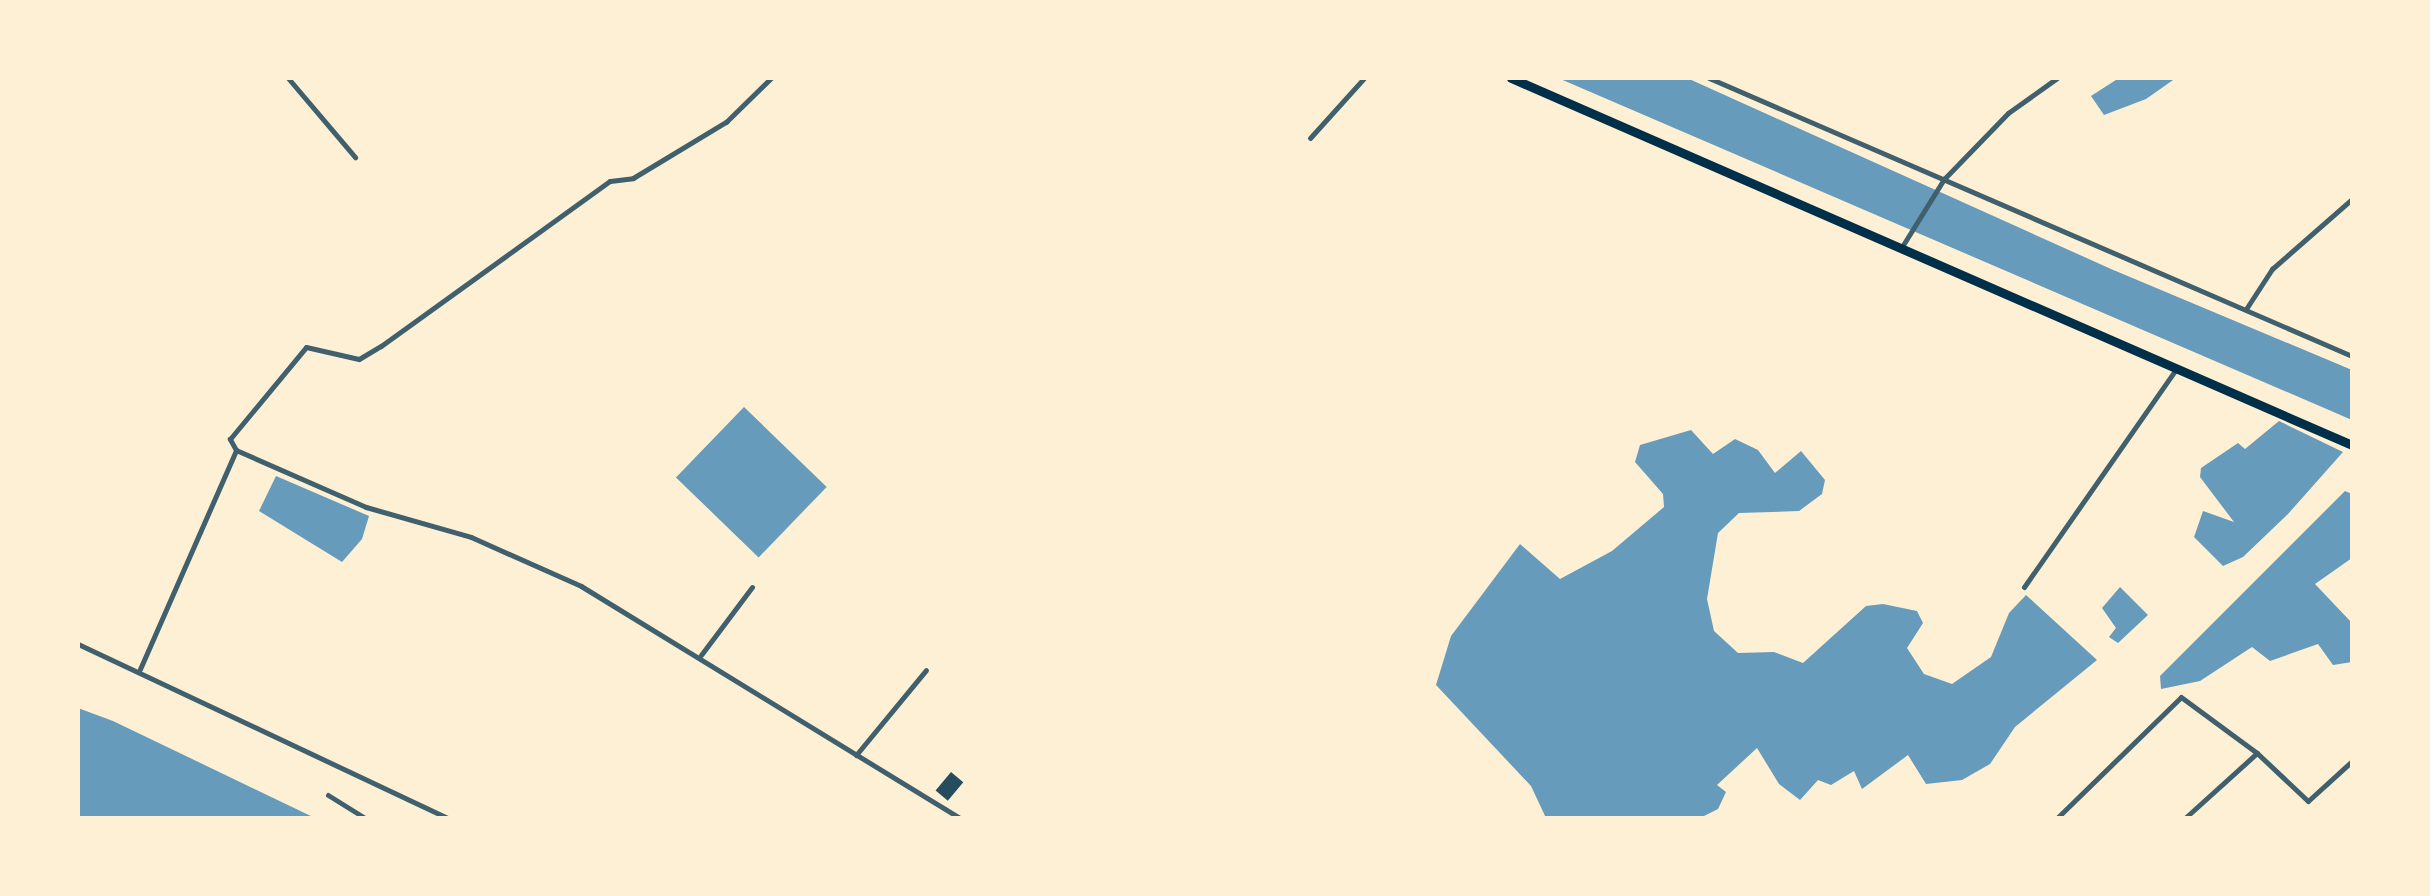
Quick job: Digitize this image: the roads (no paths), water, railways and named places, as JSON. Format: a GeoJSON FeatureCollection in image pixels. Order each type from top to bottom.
{"type":"FeatureCollection","features":[{"type":"Feature","properties":{"kind":"main road"},"geometry":{"type":"LineString","coordinates":[[1512,78],[1904,245],[2352,445]]}},
{"type":"Feature","properties":{"kind":"street"},"geometry":{"type":"LineString","coordinates":[[288,78],[354,157]]}},
{"type":"Feature","properties":{"kind":"street"},"geometry":{"type":"LineString","coordinates":[[140,669],[233,448],[306,347],[360,359],[610,182],[633,178],[726,122],[771,78]]}},
{"type":"Feature","properties":{"kind":"street"},"geometry":{"type":"LineString","coordinates":[[1310,138],[1364,78]]}},
{"type":"Feature","properties":{"kind":"street"},"geometry":{"type":"LineString","coordinates":[[1709,78],[2352,356]]}},
{"type":"Feature","properties":{"kind":"street"},"geometry":{"type":"LineString","coordinates":[[1904,245],[1944,178],[2008,113],[2057,78]]}},
{"type":"Feature","properties":{"kind":"street"},"geometry":{"type":"LineString","coordinates":[[2246,308],[2272,269],[2352,200]]}},
{"type":"Feature","properties":{"kind":"street"},"geometry":{"type":"LineString","coordinates":[[2024,587],[2178,366]]}},
{"type":"Feature","properties":{"kind":"street"},"geometry":{"type":"LineString","coordinates":[[233,448],[366,507],[471,537],[581,586],[700,655],[726,677],[959,818]]}},
{"type":"Feature","properties":{"kind":"street"},"geometry":{"type":"LineString","coordinates":[[700,655],[752,588]]}},
{"type":"Feature","properties":{"kind":"street"},"geometry":{"type":"LineString","coordinates":[[78,644],[140,669],[448,818]]}},
{"type":"Feature","properties":{"kind":"street"},"geometry":{"type":"LineString","coordinates":[[856,756],[926,670]]}},
{"type":"Feature","properties":{"kind":"street"},"geometry":{"type":"LineString","coordinates":[[2057,818],[2181,696],[2257,753],[2308,801],[2352,761]]}},
{"type":"Feature","properties":{"kind":"street"},"geometry":{"type":"LineString","coordinates":[[2185,818],[2257,753]]}},
{"type":"Feature","properties":{"kind":"street"},"geometry":{"type":"LineString","coordinates":[[328,795],[365,818]]}},
{"type":"Feature","properties":{"kind":"water"},"geometry":{"type":"Polygon","coordinates":[[[1558,78],[1687,78],[2111,269],[2352,370],[2352,420],[1558,78]]]}},
{"type":"Feature","properties":{"kind":"water"},"geometry":{"type":"Polygon","coordinates":[[[2119,78],[2176,78],[2146,99],[2104,115],[2091,96],[2119,78]]]}},
{"type":"Feature","properties":{"kind":"water"},"geometry":{"type":"Polygon","coordinates":[[[744,407],[827,487],[759,557],[676,477],[744,407]]]}},
{"type":"Feature","properties":{"kind":"water"},"geometry":{"type":"Polygon","coordinates":[[[2279,421],[2343,452],[2243,557],[2223,566],[2194,537],[2203,511],[2234,522],[2200,477],[2201,468],[2238,443],[2245,449],[2279,421]]]}},
{"type":"Feature","properties":{"kind":"water"},"geometry":{"type":"Polygon","coordinates":[[[1691,430],[1713,454],[1735,439],[1758,450],[1775,473],[1801,451],[1825,480],[1822,494],[1799,511],[1739,513],[1718,533],[1707,599],[1714,631],[1738,653],[1774,652],[1803,663],[1866,606],[1883,604],[1917,611],[1923,623],[1907,648],[1924,674],[1952,684],[1991,657],[2009,613],[2026,595],[2097,660],[2015,727],[1990,764],[1962,780],[1926,784],[1908,755],[1862,789],[1854,771],[1831,785],[1818,780],[1800,800],[1779,784],[1757,748],[1717,785],[1726,792],[1718,809],[1700,818],[1546,818],[1531,786],[1436,685],[1451,636],[1520,544],[1560,579],[1612,551],[1664,507],[1663,494],[1635,462],[1640,445],[1691,430]]]}},
{"type":"Feature","properties":{"kind":"water"},"geometry":{"type":"Polygon","coordinates":[[[276,476],[369,516],[362,539],[342,562],[259,511],[276,476]]]}},
{"type":"Feature","properties":{"kind":"water"},"geometry":{"type":"Polygon","coordinates":[[[2345,491],[2352,494],[2352,558],[2315,584],[2352,623],[2352,662],[2333,665],[2318,644],[2270,661],[2252,647],[2200,681],[2161,689],[2160,676],[2345,491]]]}},
{"type":"Feature","properties":{"kind":"water"},"geometry":{"type":"Polygon","coordinates":[[[2120,587],[2148,615],[2118,643],[2109,637],[2116,628],[2102,608],[2120,587]]]}},
{"type":"Feature","properties":{"kind":"water"},"geometry":{"type":"Polygon","coordinates":[[[78,708],[113,721],[315,818],[78,818],[78,708]]]}}]}
